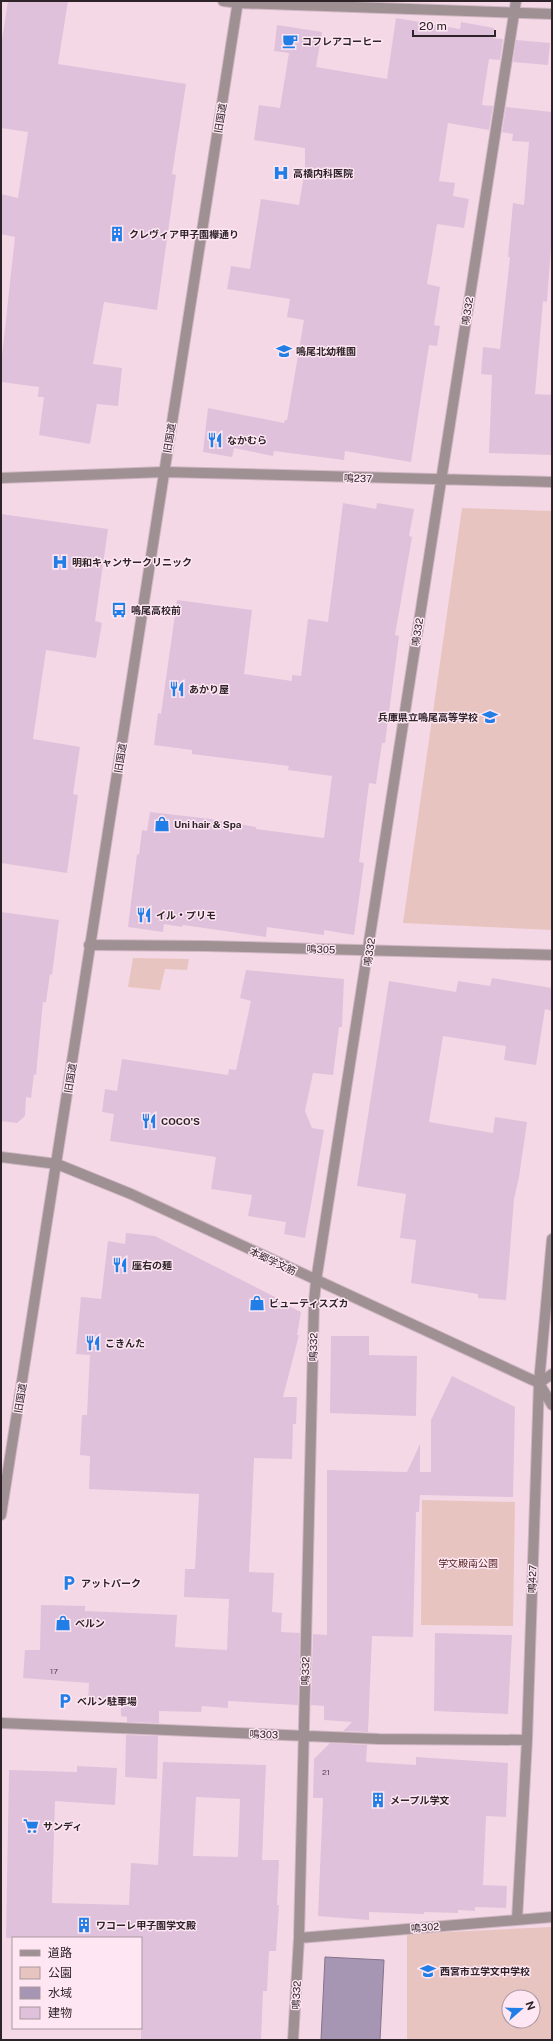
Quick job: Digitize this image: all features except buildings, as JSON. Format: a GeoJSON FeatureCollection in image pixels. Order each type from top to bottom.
{"type":"FeatureCollection","features":[{"type":"Feature","properties":{"kind":"street"},"geometry":{"type":"LineString","coordinates":[[223,1],[552,14]]}},
{"type":"Feature","properties":{"kind":"street","name":"鳴332"},"geometry":{"type":"LineString","coordinates":[[293,2040],[299,1938],[314,1302],[318,1262],[369,951],[440,480],[516,1]]}},
{"type":"Feature","properties":{"kind":"street","name":"旧国道"},"geometry":{"type":"LineString","coordinates":[[1,1515],[238,2]]}},
{"type":"Feature","properties":{"kind":"street","name":"鳴237"},"geometry":{"type":"LineString","coordinates":[[1,478],[164,472],[552,482]]}},
{"type":"Feature","properties":{"kind":"street","name":"鳴305"},"geometry":{"type":"LineString","coordinates":[[89,946],[206,946],[552,956]]}},
{"type":"Feature","properties":{"kind":"street","name":"本郷学文筋"},"geometry":{"type":"LineString","coordinates":[[1,1157],[57,1164],[131,1194],[316,1281],[539,1382]]}},
{"type":"Feature","properties":{"kind":"street","name":"鳴427"},"geometry":{"type":"LineString","coordinates":[[518,1920],[527,1740],[539,1382],[552,1239]]}},
{"type":"Feature","properties":{"kind":"street"},"geometry":{"type":"LineString","coordinates":[[552,1374],[539,1382],[552,1405]]}},
{"type":"Feature","properties":{"kind":"street","name":"鳴303"},"geometry":{"type":"LineString","coordinates":[[1,1723],[379,1739],[527,1740]]}},
{"type":"Feature","properties":{"kind":"street","name":"鳴302"},"geometry":{"type":"LineString","coordinates":[[299,1938],[552,1917]]}},
{"type":"Feature","properties":{"kind":"green space","name":"兵庫県立鳴尾高等学校"},"geometry":{"type":"Polygon","coordinates":[[[462,508],[552,511],[552,930],[403,923],[462,508]]]}},
{"type":"Feature","properties":{"kind":"green space"},"geometry":{"type":"Polygon","coordinates":[[[133,958],[189,959],[187,970],[165,969],[160,990],[128,987],[133,958]]]}},
{"type":"Feature","properties":{"kind":"green space","name":"学文殿南公園"},"geometry":{"type":"Polygon","coordinates":[[[422,1500],[515,1502],[513,1626],[421,1625],[422,1500]]]}},
{"type":"Feature","properties":{"kind":"green space"},"geometry":{"type":"Polygon","coordinates":[[[552,1927],[552,2040],[407,2040],[407,1934],[552,1927]]]}},
{"type":"Feature","properties":{"kind":"water"},"geometry":{"type":"Polygon","coordinates":[[[325,1957],[384,1960],[380,2040],[321,2040],[325,1957]]]}},
{"type":"Feature","properties":{"kind":"place","name":"コフレアコーヒー"},"geometry":{"type":"Point","coordinates":[290,41]}},
{"type":"Feature","properties":{"kind":"place","name":"高橋内科医院"},"geometry":{"type":"Point","coordinates":[281,173]}},
{"type":"Feature","properties":{"kind":"place","name":"クレヴィア甲子園欅通り"},"geometry":{"type":"Point","coordinates":[117,234]}},
{"type":"Feature","properties":{"kind":"place","name":"鳴尾北幼稚園"},"geometry":{"type":"Point","coordinates":[284,351]}},
{"type":"Feature","properties":{"kind":"place","name":"なかむら"},"geometry":{"type":"Point","coordinates":[215,440]}},
{"type":"Feature","properties":{"kind":"place","name":"明和キャンサークリニック"},"geometry":{"type":"Point","coordinates":[60,562]}},
{"type":"Feature","properties":{"kind":"place","name":"鳴尾高校前"},"geometry":{"type":"Point","coordinates":[119,610]}},
{"type":"Feature","properties":{"kind":"place","name":"あかり屋"},"geometry":{"type":"Point","coordinates":[177,689]}},
{"type":"Feature","properties":{"kind":"place","name":"兵庫県立鳴尾高等学校"},"geometry":{"type":"Point","coordinates":[490,717]}},
{"type":"Feature","properties":{"kind":"place","name":"Uni hair & Spa"},"geometry":{"type":"Point","coordinates":[162,824]}},
{"type":"Feature","properties":{"kind":"place","name":"イル・プリモ"},"geometry":{"type":"Point","coordinates":[144,915]}},
{"type":"Feature","properties":{"kind":"place","name":"COCO'S"},"geometry":{"type":"Point","coordinates":[149,1121]}},
{"type":"Feature","properties":{"kind":"place","name":"座右の麺"},"geometry":{"type":"Point","coordinates":[120,1265]}},
{"type":"Feature","properties":{"kind":"place","name":"ビューティスズカ"},"geometry":{"type":"Point","coordinates":[257,1303]}},
{"type":"Feature","properties":{"kind":"place","name":"こきんた"},"geometry":{"type":"Point","coordinates":[93,1343]}},
{"type":"Feature","properties":{"kind":"place","name":"アットパーク"},"geometry":{"type":"Point","coordinates":[69,1583]}},
{"type":"Feature","properties":{"kind":"place","name":"ベルン"},"geometry":{"type":"Point","coordinates":[63,1623]}},
{"type":"Feature","properties":{"kind":"place","name":"ベルン駐車場"},"geometry":{"type":"Point","coordinates":[65,1701]}},
{"type":"Feature","properties":{"kind":"place","name":"メープル学文"},"geometry":{"type":"Point","coordinates":[378,1800]}},
{"type":"Feature","properties":{"kind":"place","name":"サンディ"},"geometry":{"type":"Point","coordinates":[31,1826]}},
{"type":"Feature","properties":{"kind":"place","name":"ワコーレ甲子園学文殿"},"geometry":{"type":"Point","coordinates":[84,1925]}},
{"type":"Feature","properties":{"kind":"place","name":"西宮市立学文中学校"},"geometry":{"type":"Point","coordinates":[428,1971]}}]}
